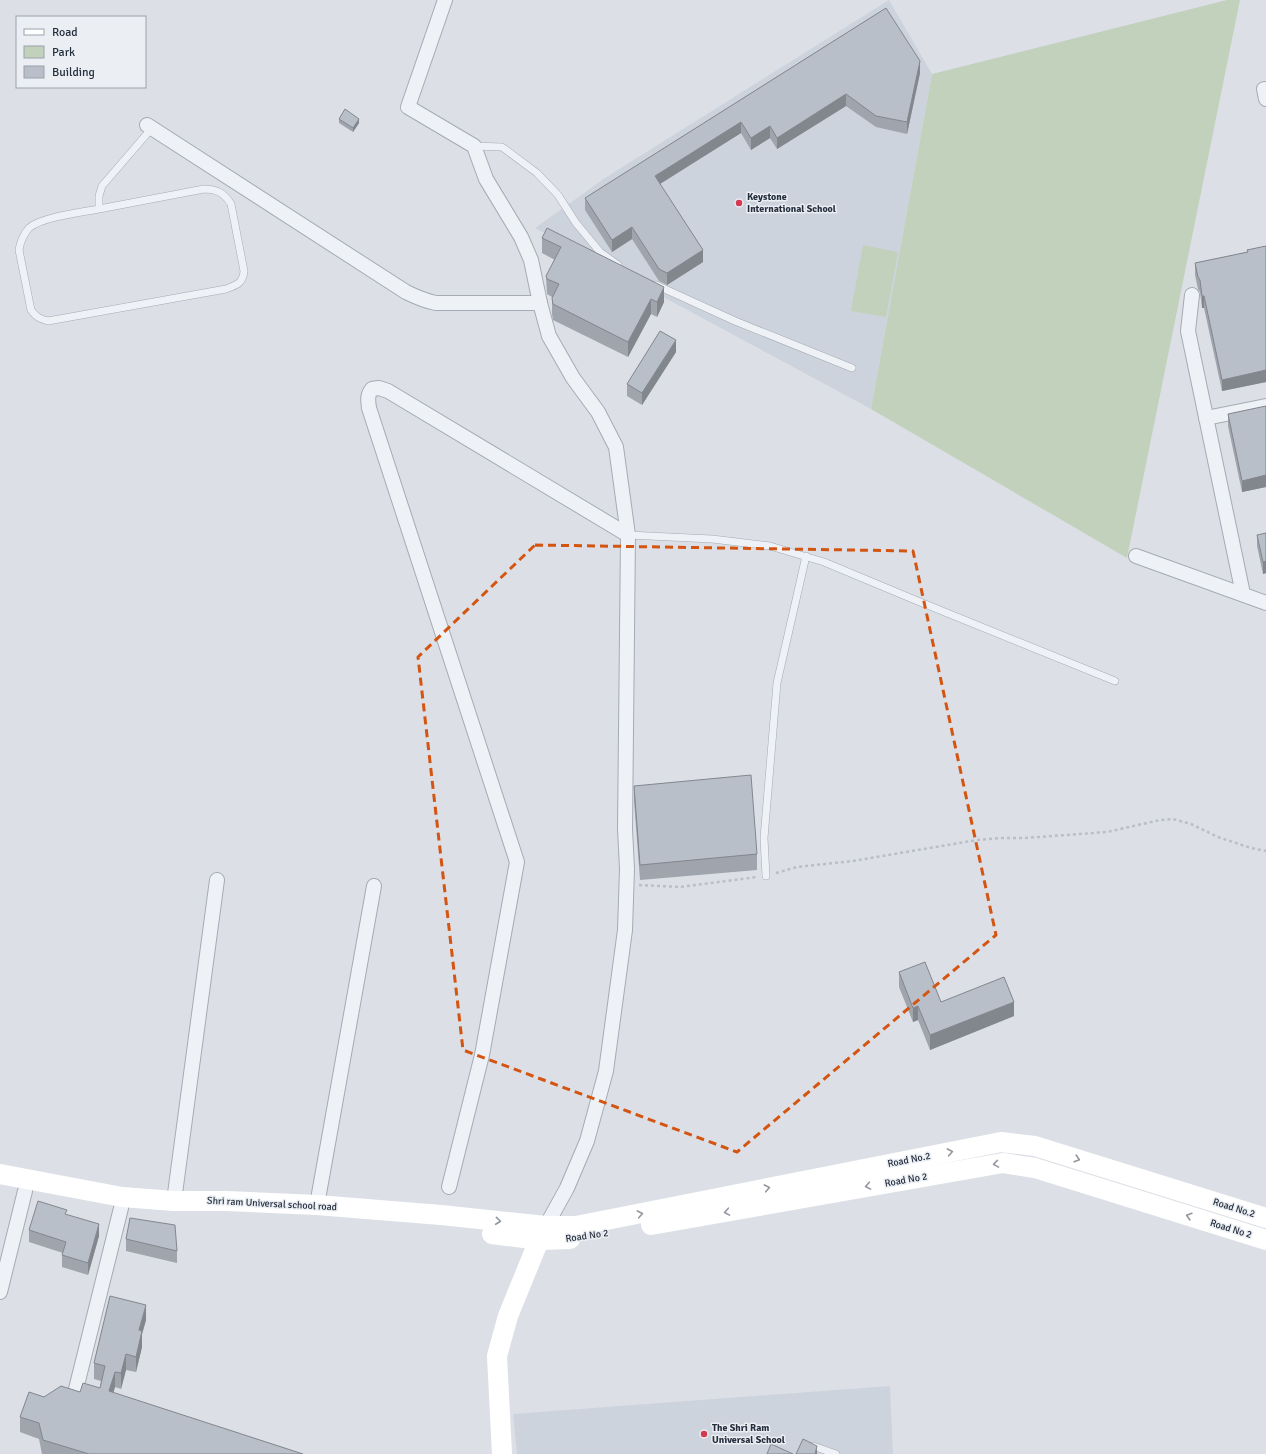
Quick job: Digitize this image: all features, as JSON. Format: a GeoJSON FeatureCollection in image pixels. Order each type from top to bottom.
{"type":"FeatureCollection","features":[{"type":"Feature","properties":{"kind":"street"},"geometry":{"type":"LineString","coordinates":[[445,0],[408,107],[474,146],[486,179],[521,237],[531,260],[549,336],[573,378],[598,412],[616,446],[628,535],[625,714],[625,930],[606,1071],[587,1141],[567,1188],[542,1233],[508,1316],[497,1356],[502,1454]]}},
{"type":"Feature","properties":{"kind":"street"},"geometry":{"type":"LineString","coordinates":[[150,126],[406,292],[417,297],[436,303],[540,303]]}},
{"type":"Feature","properties":{"kind":"street"},"geometry":{"type":"LineString","coordinates":[[1192,295],[1188,331],[1243,594]]}},
{"type":"Feature","properties":{"kind":"street"},"geometry":{"type":"LineString","coordinates":[[449,1187],[482,1055],[517,862],[369,408],[369,393],[372,389],[379,388],[388,391],[628,535]]}},
{"type":"Feature","properties":{"kind":"street"},"geometry":{"type":"LineString","coordinates":[[1206,418],[1266,406]]}},
{"type":"Feature","properties":{"kind":"street"},"geometry":{"type":"LineString","coordinates":[[1136,556],[1266,603]]}},
{"type":"Feature","properties":{"kind":"street"},"geometry":{"type":"LineString","coordinates":[[174,1201],[217,880]]}},
{"type":"Feature","properties":{"kind":"street"},"geometry":{"type":"LineString","coordinates":[[317,1205],[374,886]]}},
{"type":"Feature","properties":{"kind":"street","name":"Road No.2"},"geometry":{"type":"LineString","coordinates":[[542,1233],[1001,1142],[1036,1146],[1266,1218]]}},
{"type":"Feature","properties":{"kind":"street","name":"Road No 2"},"geometry":{"type":"LineString","coordinates":[[542,1233],[578,1238],[1003,1163],[1035,1168],[1266,1240]]}},
{"type":"Feature","properties":{"kind":"street","name":"Shri ram Universal school road"},"geometry":{"type":"LineString","coordinates":[[0,1174],[122,1197],[174,1201],[226,1201],[317,1205],[441,1215],[542,1233]]}},
{"type":"Feature","properties":{"kind":"street","name":"Shri ram Universal school road"},"geometry":{"type":"LineString","coordinates":[[0,1186],[121,1208],[173,1213],[225,1213],[332,1218],[440,1227],[542,1233]]}},
{"type":"Feature","properties":{"kind":"street"},"geometry":{"type":"LineString","coordinates":[[0,1292],[25,1191]]}},
{"type":"Feature","properties":{"kind":"street"},"geometry":{"type":"LineString","coordinates":[[76,1389],[121,1208]]}},
{"type":"Feature","properties":{"kind":"lane"},"geometry":{"type":"LineString","coordinates":[[99,209],[99,196],[102,186],[150,126]]}},
{"type":"Feature","properties":{"kind":"lane"},"geometry":{"type":"LineString","coordinates":[[474,146],[502,147],[537,173],[558,195],[576,223],[600,252],[623,269]]}},
{"type":"Feature","properties":{"kind":"lane"},"geometry":{"type":"LineString","coordinates":[[204,189],[213,189],[220,192],[226,196],[231,204],[244,271],[244,278],[240,283],[226,289],[48,321],[40,319],[35,316],[31,310],[19,250],[23,238],[30,228],[45,220],[99,209],[204,189]]}},
{"type":"Feature","properties":{"kind":"lane"},"geometry":{"type":"LineString","coordinates":[[649,282],[735,321],[852,368]]}},
{"type":"Feature","properties":{"kind":"lane"},"geometry":{"type":"LineString","coordinates":[[628,535],[712,539],[770,546],[806,556],[1115,681]]}},
{"type":"Feature","properties":{"kind":"lane"},"geometry":{"type":"LineString","coordinates":[[766,876],[764,838],[777,683],[806,556]]}},
{"type":"Feature","properties":{"kind":"lane"},"geometry":{"type":"LineString","coordinates":[[813,1446],[836,1454]]}},
{"type":"Feature","properties":{"kind":"path"},"geometry":{"type":"LineString","coordinates":[[626,885],[680,887],[766,876],[797,867],[853,861],[977,840],[1106,832],[1160,820],[1173,819],[1191,824],[1218,837],[1251,848],[1266,851]]}},
{"type":"Feature","properties":{"kind":"highlighted area"},"geometry":{"type":"Polygon","coordinates":[[[535,545],[913,551],[996,935],[737,1152],[463,1050],[418,657],[535,545]]]}},
{"type":"Feature","properties":{"kind":"shaded area","name":"Keystone International School"},"geometry":{"type":"Polygon","coordinates":[[[889,0],[932,74],[871,409],[535,228],[605,178],[889,0]]]}},
{"type":"Feature","properties":{"kind":"shaded area","name":"The Shri Ram Universal School"},"geometry":{"type":"Polygon","coordinates":[[[890,1386],[893,1454],[517,1454],[513,1414],[890,1386]]]}},
{"type":"Feature","properties":{"kind":"green space"},"geometry":{"type":"Polygon","coordinates":[[[1227,0],[1240,0],[1127,558],[871,409],[932,74],[1227,0]]]}},
{"type":"Feature","properties":{"kind":"green space"},"geometry":{"type":"Polygon","coordinates":[[[863,245],[898,252],[886,317],[851,311],[863,245]]]}},
{"type":"Feature","properties":{"kind":"building"},"geometry":{"type":"Polygon","coordinates":[[[886,8],[920,61],[907,122],[876,116],[846,94],[777,138],[770,126],[751,138],[741,122],[655,176],[703,250],[667,273],[659,269],[632,227],[612,240],[585,198],[886,8]]]}},
{"type":"Feature","properties":{"kind":"building"},"geometry":{"type":"Polygon","coordinates":[[[345,109],[359,119],[353,128],[339,119],[345,109]]]}},
{"type":"Feature","properties":{"kind":"building"},"geometry":{"type":"Polygon","coordinates":[[[547,228],[664,287],[657,302],[651,299],[628,342],[553,304],[552,298],[559,284],[547,279],[546,276],[561,247],[542,238],[547,228]]]}},
{"type":"Feature","properties":{"kind":"building"},"geometry":{"type":"Polygon","coordinates":[[[1266,246],[1266,370],[1222,380],[1204,296],[1202,296],[1200,280],[1195,263],[1248,252],[1247,250],[1266,246]]]}},
{"type":"Feature","properties":{"kind":"building"},"geometry":{"type":"Polygon","coordinates":[[[660,331],[676,340],[642,393],[627,384],[660,331]]]}},
{"type":"Feature","properties":{"kind":"building"},"geometry":{"type":"Polygon","coordinates":[[[1266,406],[1266,475],[1242,481],[1228,414],[1266,406]]]}},
{"type":"Feature","properties":{"kind":"building"},"geometry":{"type":"Polygon","coordinates":[[[1266,533],[1266,561],[1263,562],[1257,535],[1266,533]]]}},
{"type":"Feature","properties":{"kind":"building"},"geometry":{"type":"Polygon","coordinates":[[[751,775],[757,854],[640,865],[634,786],[751,775]]]}},
{"type":"Feature","properties":{"kind":"building"},"geometry":{"type":"Polygon","coordinates":[[[925,962],[941,1002],[1004,977],[1014,1002],[930,1035],[918,1006],[913,1008],[899,972],[925,962]]]}},
{"type":"Feature","properties":{"kind":"building"},"geometry":{"type":"Polygon","coordinates":[[[38,1201],[67,1210],[65,1214],[99,1224],[88,1263],[62,1255],[66,1242],[29,1230],[38,1201]]]}},
{"type":"Feature","properties":{"kind":"building"},"geometry":{"type":"Polygon","coordinates":[[[130,1218],[175,1225],[177,1251],[126,1239],[130,1218]]]}},
{"type":"Feature","properties":{"kind":"building"},"geometry":{"type":"Polygon","coordinates":[[[110,1296],[146,1305],[139,1330],[142,1331],[136,1357],[126,1354],[121,1373],[115,1372],[109,1391],[303,1454],[89,1454],[43,1440],[39,1423],[20,1417],[29,1392],[44,1397],[61,1386],[80,1392],[83,1383],[100,1388],[105,1366],[94,1363],[110,1296]]]}},
{"type":"Feature","properties":{"kind":"building"},"geometry":{"type":"Polygon","coordinates":[[[803,1439],[817,1446],[815,1454],[796,1454],[803,1439]]]}},
{"type":"Feature","properties":{"kind":"building"},"geometry":{"type":"Polygon","coordinates":[[[771,1444],[793,1454],[767,1454],[771,1444]]]}},
{"type":"Feature","properties":{"kind":"place","name":"Keystone International School"},"geometry":{"type":"Point","coordinates":[739,203]}},
{"type":"Feature","properties":{"kind":"place","name":"The Shri Ram Universal School"},"geometry":{"type":"Point","coordinates":[704,1434]}}]}
